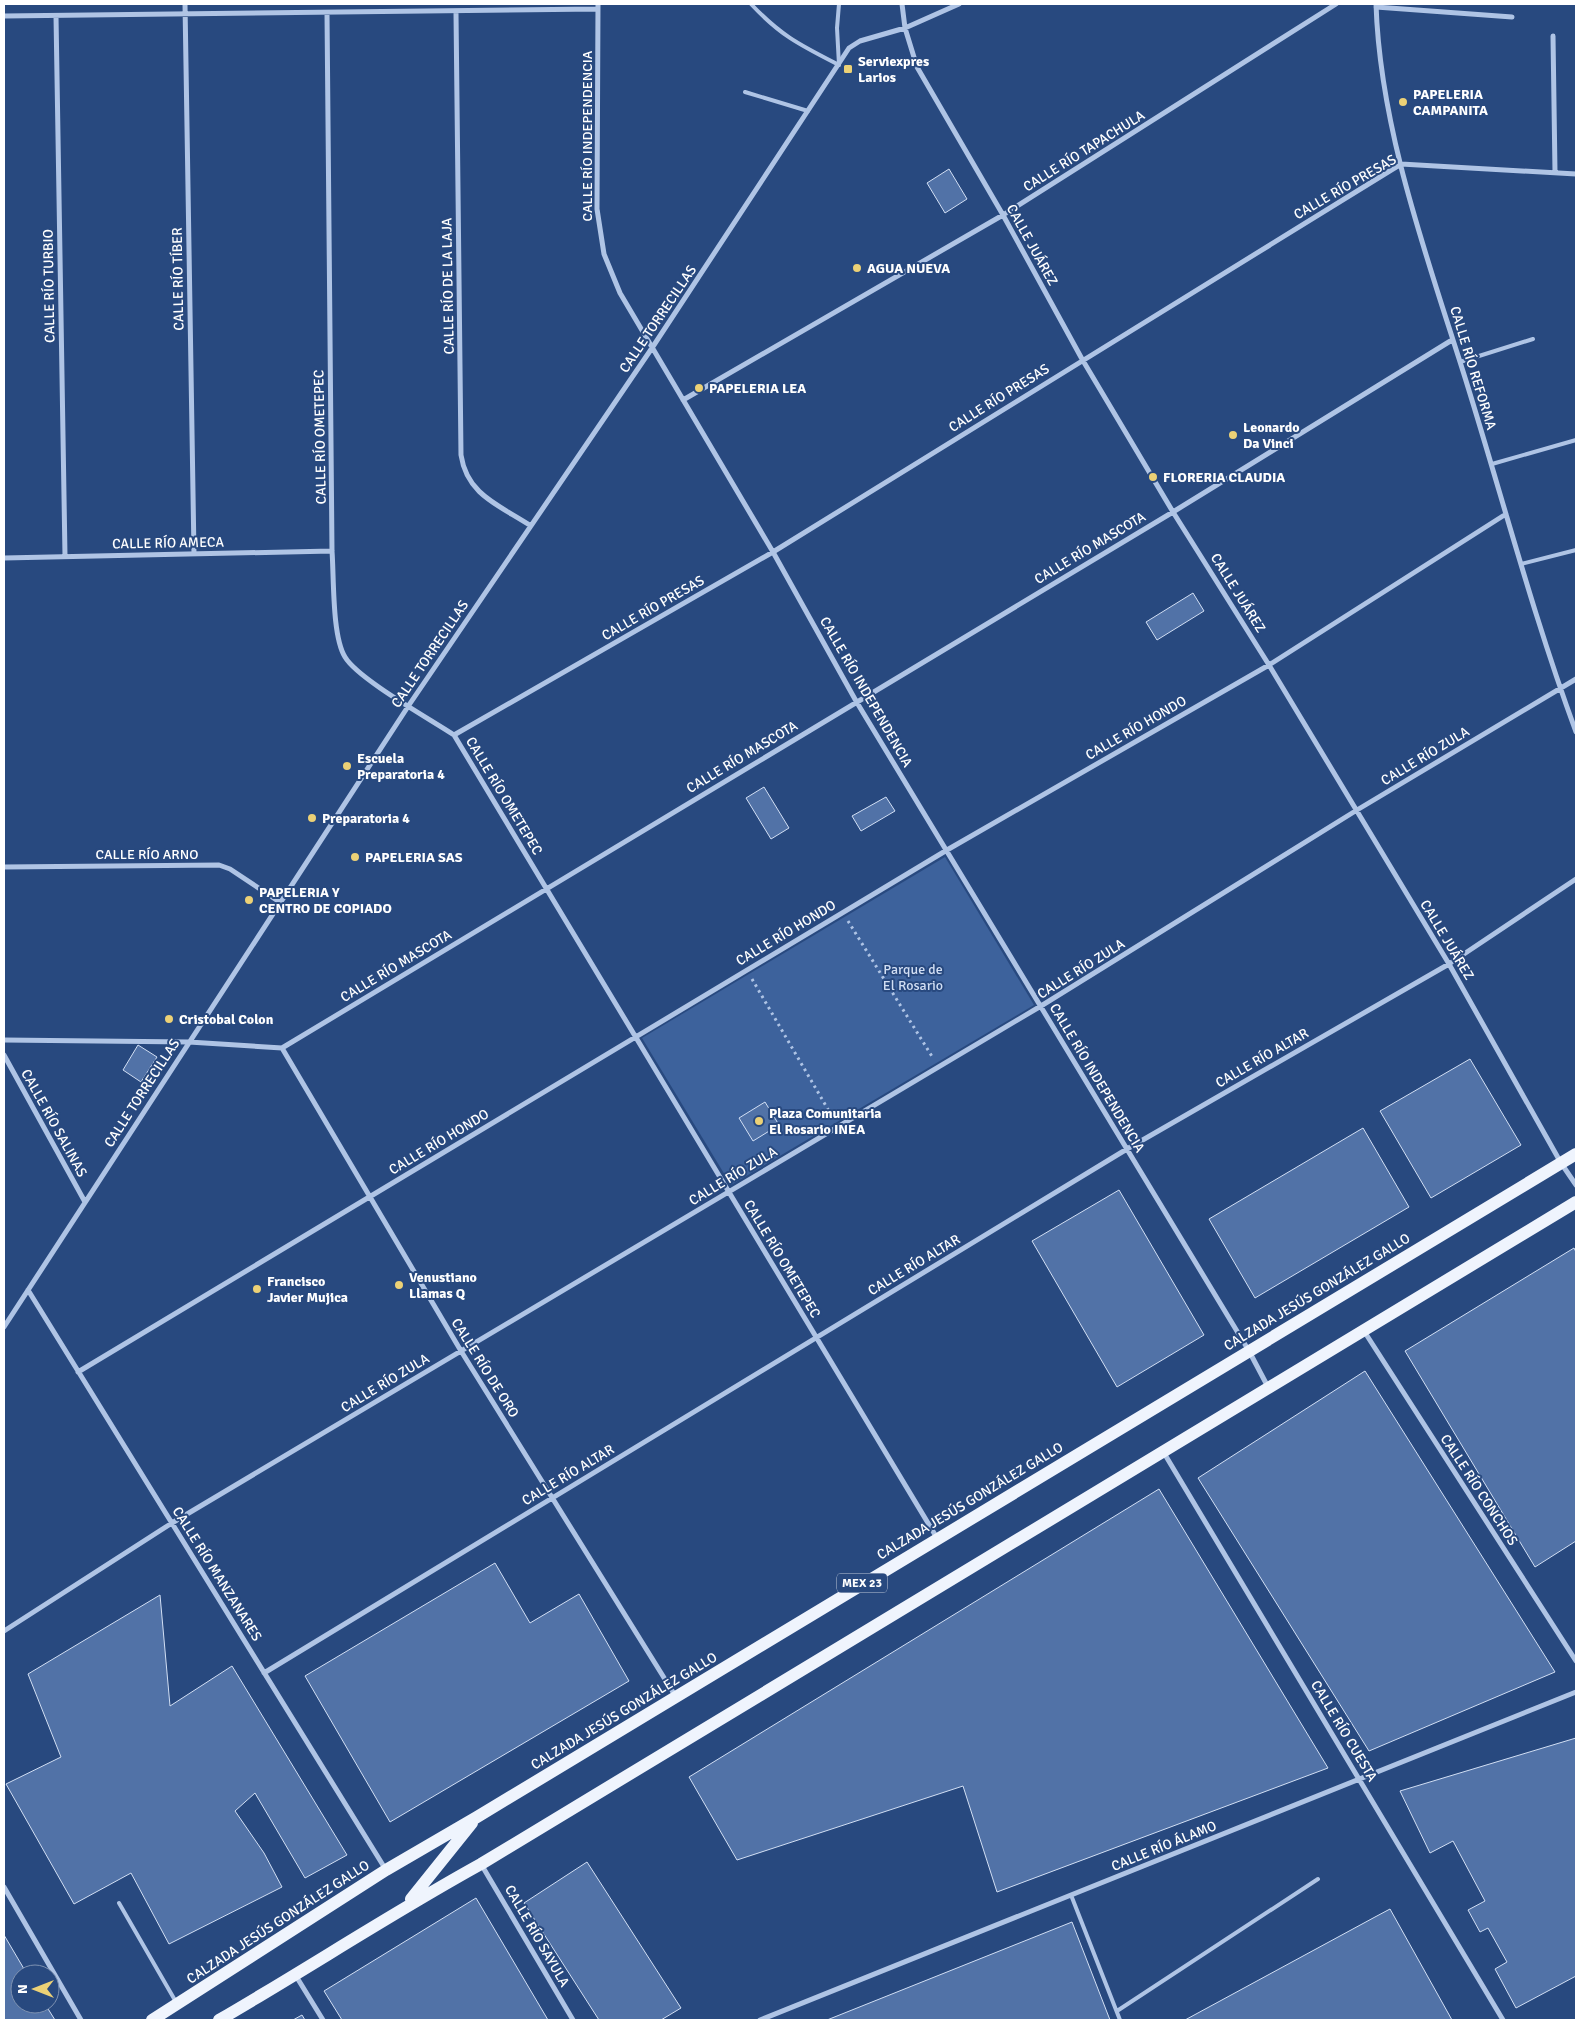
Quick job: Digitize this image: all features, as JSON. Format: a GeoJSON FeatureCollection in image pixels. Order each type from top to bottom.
{"type":"FeatureCollection","features":[{"type":"Feature","properties":{"kind":"main road","name":"CALZADA JESÚS GONZÁLEZ GALLO"},"geometry":{"type":"LineString","coordinates":[[152,2020],[386,1870],[477,1818],[937,1538],[1576,1154]]}},
{"type":"Feature","properties":{"kind":"main road"},"geometry":{"type":"LineString","coordinates":[[219,2020],[296,1975],[406,1905],[481,1864],[1164,1453],[1576,1202]]}},
{"type":"Feature","properties":{"kind":"main road"},"geometry":{"type":"LineString","coordinates":[[406,1905],[477,1818]]}},
{"type":"Feature","properties":{"kind":"street","name":"CALLE RÍO TÍBER"},"geometry":{"type":"LineString","coordinates":[[185,4],[194,554]]}},
{"type":"Feature","properties":{"kind":"street","name":"CALLE JUÁREZ"},"geometry":{"type":"LineString","coordinates":[[902,4],[905,28],[917,67],[1003,215],[1082,359],[1173,512],[1270,664],[1449,964],[1560,1163],[1576,1185]]}},
{"type":"Feature","properties":{"kind":"street","name":"CALLE TORRECILLAS"},"geometry":{"type":"LineString","coordinates":[[4,1327],[409,705],[652,348],[849,48],[860,41],[905,28],[957,4]]}},
{"type":"Feature","properties":{"kind":"street","name":"CALLE RÍO TAPACHULA"},"geometry":{"type":"LineString","coordinates":[[684,400],[1003,215],[1336,4]]}},
{"type":"Feature","properties":{"kind":"street"},"geometry":{"type":"LineString","coordinates":[[1376,5],[1512,18]]}},
{"type":"Feature","properties":{"kind":"street","name":"CALLE RÍO REFORMA"},"geometry":{"type":"LineString","coordinates":[[1376,5],[1383,82],[1401,164],[1452,340],[1492,464],[1521,564],[1560,688],[1576,732]]}},
{"type":"Feature","properties":{"kind":"street"},"geometry":{"type":"LineString","coordinates":[[4,16],[456,13],[598,7]]}},
{"type":"Feature","properties":{"kind":"street","name":"CALLE RÍO INDEPENDENCIA"},"geometry":{"type":"LineString","coordinates":[[598,7],[597,186],[599,232],[614,280],[652,348],[773,552],[856,701],[1249,1351],[1269,1389]]}},
{"type":"Feature","properties":{"kind":"street","name":"CALLE RÍO OMETEPEC"},"geometry":{"type":"LineString","coordinates":[[327,13],[332,551],[336,618],[344,656],[358,672],[454,735],[937,1538]]}},
{"type":"Feature","properties":{"kind":"street","name":"CALLE RÍO DE LA LAJA"},"geometry":{"type":"LineString","coordinates":[[456,13],[463,468],[467,480],[476,491],[531,526]]}},
{"type":"Feature","properties":{"kind":"street","name":"CALLE RÍO TURBIO"},"geometry":{"type":"LineString","coordinates":[[56,16],[65,556]]}},
{"type":"Feature","properties":{"kind":"street"},"geometry":{"type":"LineString","coordinates":[[1553,36],[1555,172]]}},
{"type":"Feature","properties":{"kind":"street","name":"CALLE RÍO PRESAS"},"geometry":{"type":"LineString","coordinates":[[454,735],[773,552],[1082,359],[1401,164],[1576,174]]}},
{"type":"Feature","properties":{"kind":"street","name":"CALLE RÍO MASCOTA"},"geometry":{"type":"LineString","coordinates":[[282,1048],[1173,512],[1452,340]]}},
{"type":"Feature","properties":{"kind":"street","name":"CALLE RÍO HONDO"},"geometry":{"type":"LineString","coordinates":[[78,1372],[946,850],[1270,664],[1506,514]]}},
{"type":"Feature","properties":{"kind":"street","name":"CALLE RÍO AMECA"},"geometry":{"type":"LineString","coordinates":[[4,558],[332,551]]}},
{"type":"Feature","properties":{"kind":"street","name":"CALLE RÍO ZULA"},"geometry":{"type":"LineString","coordinates":[[4,1631],[172,1523],[1041,1006],[1357,810],[1576,678]]}},
{"type":"Feature","properties":{"kind":"street","name":"CALLE RÍO ARNO"},"geometry":{"type":"LineString","coordinates":[[4,867],[219,865],[230,869],[281,903]]}},
{"type":"Feature","properties":{"kind":"street","name":"CALLE RÍO ALTAR"},"geometry":{"type":"LineString","coordinates":[[264,1673],[1127,1149],[1449,964],[1576,879]]}},
{"type":"Feature","properties":{"kind":"street"},"geometry":{"type":"LineString","coordinates":[[4,1040],[189,1042],[282,1048]]}},
{"type":"Feature","properties":{"kind":"street","name":"CALLE RÍO DE ORO"},"geometry":{"type":"LineString","coordinates":[[282,1048],[461,1352],[676,1696]]}},
{"type":"Feature","properties":{"kind":"street","name":"CALLE RÍO SALINAS"},"geometry":{"type":"LineString","coordinates":[[4,1055],[85,1202]]}},
{"type":"Feature","properties":{"kind":"street","name":"CALLE RÍO MANZANARES"},"geometry":{"type":"LineString","coordinates":[[28,1290],[386,1870]]}},
{"type":"Feature","properties":{"kind":"street","name":"CALLE RÍO CONCHOS"},"geometry":{"type":"LineString","coordinates":[[1364,1331],[1576,1661]]}},
{"type":"Feature","properties":{"kind":"street","name":"CALLE RÍO CUESTA"},"geometry":{"type":"LineString","coordinates":[[1164,1453],[1503,2020]]}},
{"type":"Feature","properties":{"kind":"street","name":"CALLE RÍO ÁLAMO"},"geometry":{"type":"LineString","coordinates":[[760,2020],[1576,1692]]}},
{"type":"Feature","properties":{"kind":"street","name":"CALLE RÍO SAYULA"},"geometry":{"type":"LineString","coordinates":[[481,1864],[573,2020]]}},
{"type":"Feature","properties":{"kind":"street"},"geometry":{"type":"LineString","coordinates":[[4,1887],[82,2020]]}},
{"type":"Feature","properties":{"kind":"street"},"geometry":{"type":"LineString","coordinates":[[296,1975],[323,2020]]}},
{"type":"Feature","properties":{"kind":"lane"},"geometry":{"type":"LineString","coordinates":[[751,4],[772,26],[792,42],[839,65],[837,28],[839,4]]}},
{"type":"Feature","properties":{"kind":"lane"},"geometry":{"type":"LineString","coordinates":[[745,92],[808,111]]}},
{"type":"Feature","properties":{"kind":"lane"},"geometry":{"type":"LineString","coordinates":[[1460,362],[1533,340]]}},
{"type":"Feature","properties":{"kind":"lane"},"geometry":{"type":"LineString","coordinates":[[1492,464],[1576,440]]}},
{"type":"Feature","properties":{"kind":"lane"},"geometry":{"type":"LineString","coordinates":[[1521,564],[1576,550]]}},
{"type":"Feature","properties":{"kind":"lane"},"geometry":{"type":"LineString","coordinates":[[1117,2011],[1318,1879]]}},
{"type":"Feature","properties":{"kind":"lane"},"geometry":{"type":"LineString","coordinates":[[1071,1895],[1120,2020]]}},
{"type":"Feature","properties":{"kind":"lane"},"geometry":{"type":"LineString","coordinates":[[119,1903],[177,2004]]}},
{"type":"Feature","properties":{"kind":"path"},"geometry":{"type":"LineString","coordinates":[[842,912],[938,1067]]}},
{"type":"Feature","properties":{"kind":"path"},"geometry":{"type":"LineString","coordinates":[[747,970],[838,1127]]}},
{"type":"Feature","properties":{"kind":"green space","name":"Parque de El Rosario"},"geometry":{"type":"Polygon","coordinates":[[[945,857],[1034,1005],[731,1185],[642,1038],[945,857]]]}},
{"type":"Feature","properties":{"kind":"building"},"geometry":{"type":"Polygon","coordinates":[[[949,169],[967,199],[945,213],[927,183],[949,169]]]}},
{"type":"Feature","properties":{"kind":"building"},"geometry":{"type":"Polygon","coordinates":[[[1193,593],[1204,611],[1157,640],[1146,622],[1193,593]]]}},
{"type":"Feature","properties":{"kind":"building"},"geometry":{"type":"Polygon","coordinates":[[[764,787],[789,828],[771,839],[746,798],[764,787]]]}},
{"type":"Feature","properties":{"kind":"building"},"geometry":{"type":"Polygon","coordinates":[[[886,797],[895,811],[861,831],[852,816],[886,797]]]}},
{"type":"Feature","properties":{"kind":"building"},"geometry":{"type":"Polygon","coordinates":[[[138,1045],[157,1057],[141,1082],[123,1070],[138,1045]]]}},
{"type":"Feature","properties":{"kind":"building"},"geometry":{"type":"Polygon","coordinates":[[[1470,1059],[1521,1145],[1431,1198],[1380,1111],[1470,1059]]]}},
{"type":"Feature","properties":{"kind":"building","name":"Plaza Comunitaria El Rosario INEA"},"geometry":{"type":"Polygon","coordinates":[[[765,1102],[779,1125],[753,1141],[739,1118],[765,1102]]]}},
{"type":"Feature","properties":{"kind":"building"},"geometry":{"type":"Polygon","coordinates":[[[1363,1128],[1409,1207],[1255,1298],[1209,1219],[1363,1128]]]}},
{"type":"Feature","properties":{"kind":"building"},"geometry":{"type":"Polygon","coordinates":[[[1119,1190],[1204,1335],[1117,1387],[1032,1241],[1119,1190]]]}},
{"type":"Feature","properties":{"kind":"building"},"geometry":{"type":"Polygon","coordinates":[[[1574,1248],[1576,1252],[1576,1541],[1535,1567],[1405,1351],[1574,1248]]]}},
{"type":"Feature","properties":{"kind":"building"},"geometry":{"type":"Polygon","coordinates":[[[1365,1371],[1555,1672],[1369,1751],[1198,1478],[1365,1371]]]}},
{"type":"Feature","properties":{"kind":"building"},"geometry":{"type":"Polygon","coordinates":[[[1159,1489],[1328,1768],[997,1892],[963,1786],[737,1860],[689,1777],[1159,1489]]]}},
{"type":"Feature","properties":{"kind":"building"},"geometry":{"type":"Polygon","coordinates":[[[495,1563],[530,1623],[579,1594],[629,1681],[390,1822],[305,1676],[495,1563]]]}},
{"type":"Feature","properties":{"kind":"building"},"geometry":{"type":"Polygon","coordinates":[[[160,1595],[170,1706],[232,1666],[347,1855],[305,1878],[255,1793],[235,1811],[264,1853],[282,1887],[169,1944],[131,1873],[74,1904],[6,1784],[61,1757],[28,1674],[160,1595]]]}},
{"type":"Feature","properties":{"kind":"building"},"geometry":{"type":"Polygon","coordinates":[[[1576,1738],[1576,1976],[1516,2008],[1495,1969],[1507,1962],[1488,1928],[1480,1932],[1468,1910],[1485,1901],[1453,1841],[1430,1853],[1400,1791],[1576,1738]]]}},
{"type":"Feature","properties":{"kind":"building"},"geometry":{"type":"Polygon","coordinates":[[[587,1862],[681,2008],[661,2020],[599,2020],[524,1903],[587,1862]]]}},
{"type":"Feature","properties":{"kind":"building"},"geometry":{"type":"Polygon","coordinates":[[[476,1898],[548,2020],[342,2020],[324,1991],[476,1898]]]}},
{"type":"Feature","properties":{"kind":"building"},"geometry":{"type":"Polygon","coordinates":[[[1390,1909],[1452,2020],[1185,2020],[1375,1917],[1390,1909]]]}},
{"type":"Feature","properties":{"kind":"building"},"geometry":{"type":"Polygon","coordinates":[[[1072,1922],[1110,2020],[827,2020],[1072,1922]]]}},
{"type":"Feature","properties":{"kind":"building"},"geometry":{"type":"Polygon","coordinates":[[[4,1935],[21,1964],[10,1964],[10,2014],[51,2014],[55,2020],[4,2020],[4,1935]]]}},
{"type":"Feature","properties":{"kind":"building"},"geometry":{"type":"Polygon","coordinates":[[[302,2015],[305,2020],[293,2020],[302,2015]]]}},
{"type":"Feature","properties":{"kind":"place","name":"Serviexpres Larios"},"geometry":{"type":"Point","coordinates":[848,69]}},
{"type":"Feature","properties":{"kind":"place","name":"PAPELERIA CAMPANITA"},"geometry":{"type":"Point","coordinates":[1403,102]}},
{"type":"Feature","properties":{"kind":"place","name":"AGUA NUEVA"},"geometry":{"type":"Point","coordinates":[857,268]}},
{"type":"Feature","properties":{"kind":"place","name":"PAPELERIA LEA"},"geometry":{"type":"Point","coordinates":[699,388]}},
{"type":"Feature","properties":{"kind":"place","name":"Leonardo Da Vinci"},"geometry":{"type":"Point","coordinates":[1233,435]}},
{"type":"Feature","properties":{"kind":"place","name":"FLORERIA CLAUDIA"},"geometry":{"type":"Point","coordinates":[1153,477]}},
{"type":"Feature","properties":{"kind":"place","name":"Escuela Preparatoria 4"},"geometry":{"type":"Point","coordinates":[347,766]}},
{"type":"Feature","properties":{"kind":"place","name":"Preparatoria 4"},"geometry":{"type":"Point","coordinates":[312,818]}},
{"type":"Feature","properties":{"kind":"place","name":"PAPELERIA SAS"},"geometry":{"type":"Point","coordinates":[355,857]}},
{"type":"Feature","properties":{"kind":"place","name":"PAPELERIA Y CENTRO DE COPIADO"},"geometry":{"type":"Point","coordinates":[249,900]}},
{"type":"Feature","properties":{"kind":"place","name":"Cristobal Colon"},"geometry":{"type":"Point","coordinates":[169,1019]}},
{"type":"Feature","properties":{"kind":"place","name":"Plaza Comunitaria El Rosario INEA"},"geometry":{"type":"Point","coordinates":[759,1121]}},
{"type":"Feature","properties":{"kind":"place","name":"Venustiano Llamas Q"},"geometry":{"type":"Point","coordinates":[399,1285]}},
{"type":"Feature","properties":{"kind":"place","name":"Francisco Javier Mujica"},"geometry":{"type":"Point","coordinates":[257,1289]}}]}
